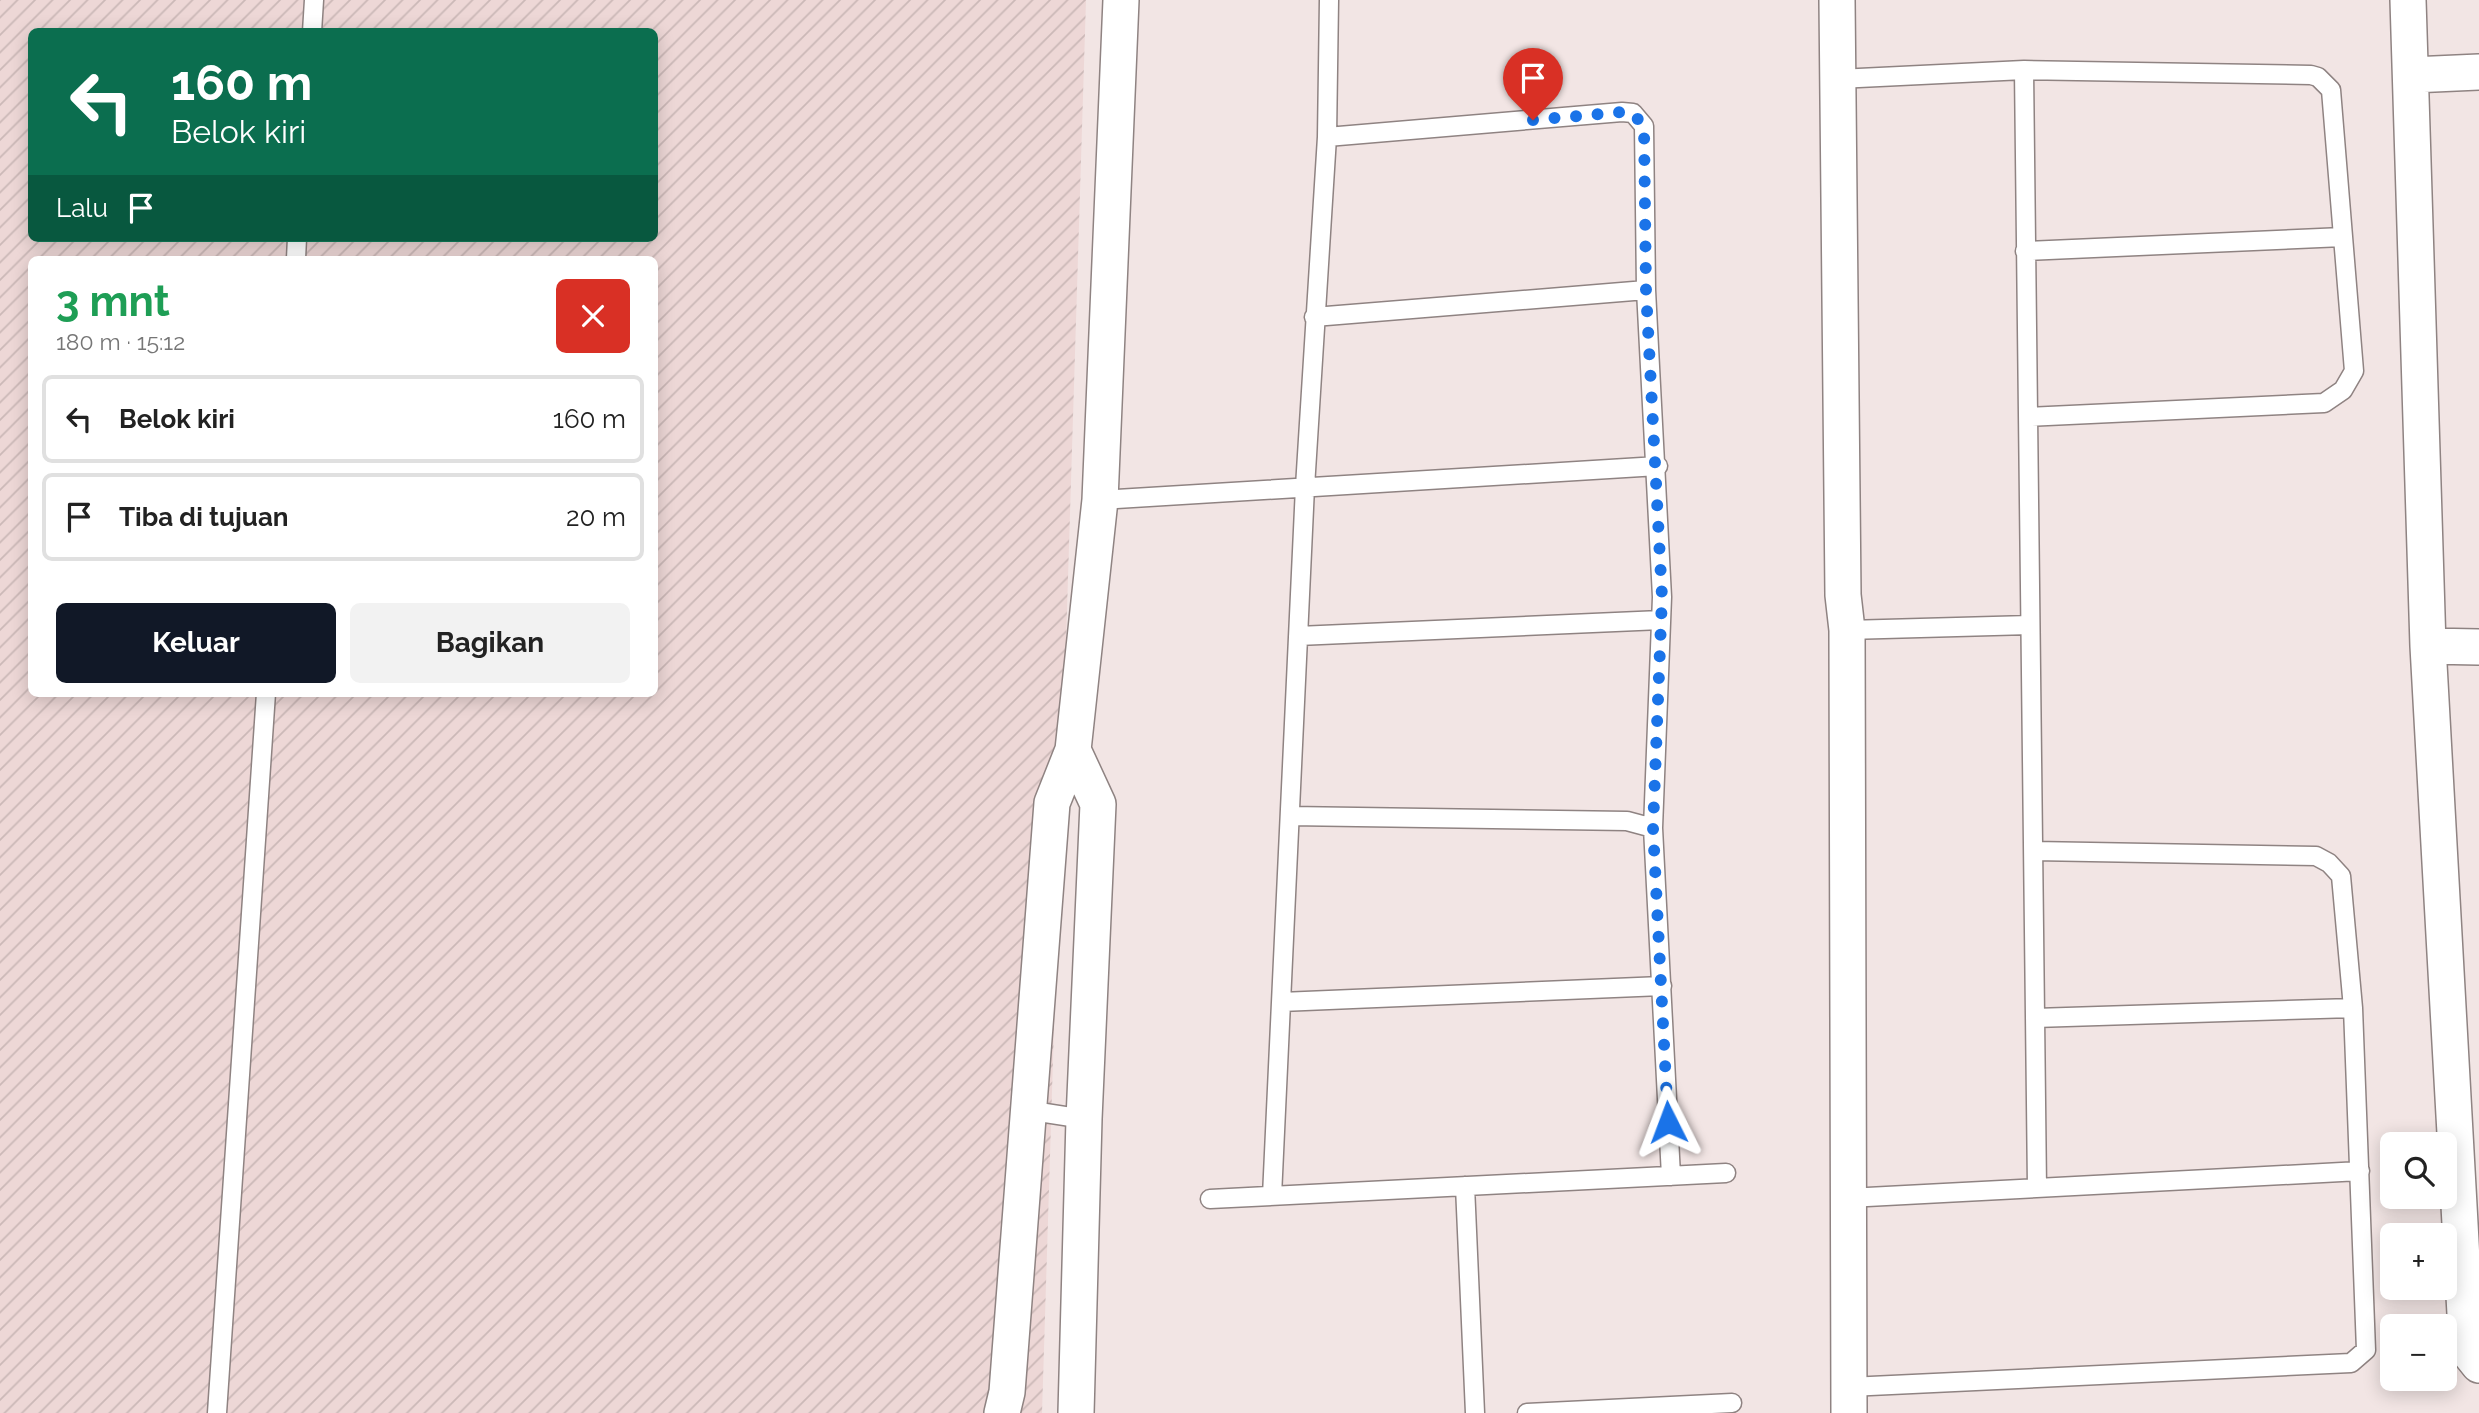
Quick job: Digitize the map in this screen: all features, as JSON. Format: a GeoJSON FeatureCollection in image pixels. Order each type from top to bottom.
{"type":"FeatureCollection","features":[{"type":"Feature","properties":{"kind":"street"},"geometry":{"type":"LineString","coordinates":[[1002,1413],[1007,1392],[1026,1110],[1052,803],[1073,750],[1100,500],[1121,0]]}},
{"type":"Feature","properties":{"kind":"street"},"geometry":{"type":"LineString","coordinates":[[1837,0],[1843,595],[1847,630],[1849,1400]]}},
{"type":"Feature","properties":{"kind":"street"},"geometry":{"type":"LineString","coordinates":[[2408,0],[2428,646],[2469,1166],[2467,1350],[2479,1365]]}},
{"type":"Feature","properties":{"kind":"street"},"geometry":{"type":"LineString","coordinates":[[2412,75],[2479,72]]}},
{"type":"Feature","properties":{"kind":"street"},"geometry":{"type":"LineString","coordinates":[[2428,646],[2479,648]]}},
{"type":"Feature","properties":{"kind":"street"},"geometry":{"type":"LineString","coordinates":[[1073,750],[1098,804],[1084,1119],[1076,1413]]}},
{"type":"Feature","properties":{"kind":"lane"},"geometry":{"type":"LineString","coordinates":[[312,28],[314,0]]}},
{"type":"Feature","properties":{"kind":"lane"},"geometry":{"type":"LineString","coordinates":[[1272,1196],[1305,488],[1327,137],[1329,0]]}},
{"type":"Feature","properties":{"kind":"lane"},"geometry":{"type":"LineString","coordinates":[[1838,79],[2024,70],[2318,77],[2331,90],[2354,371],[2343,390],[2324,403],[2029,417]]}},
{"type":"Feature","properties":{"kind":"lane"},"geometry":{"type":"LineString","coordinates":[[2024,70],[2037,1188]]}},
{"type":"Feature","properties":{"kind":"lane"},"geometry":{"type":"LineString","coordinates":[[1327,137],[1633,113],[1644,127],[1646,290],[1658,466],[1661,620],[1653,828],[1671,1176]]}},
{"type":"Feature","properties":{"kind":"lane"},"geometry":{"type":"LineString","coordinates":[[2025,251],[2343,237]]}},
{"type":"Feature","properties":{"kind":"lane"},"geometry":{"type":"LineString","coordinates":[[1314,317],[1646,290]]}},
{"type":"Feature","properties":{"kind":"lane"},"geometry":{"type":"LineString","coordinates":[[1100,500],[1658,466]]}},
{"type":"Feature","properties":{"kind":"lane"},"geometry":{"type":"LineString","coordinates":[[1298,636],[1661,620]]}},
{"type":"Feature","properties":{"kind":"lane"},"geometry":{"type":"LineString","coordinates":[[1847,630],[2030,625]]}},
{"type":"Feature","properties":{"kind":"lane"},"geometry":{"type":"LineString","coordinates":[[217,1413],[266,697]]}},
{"type":"Feature","properties":{"kind":"lane"},"geometry":{"type":"LineString","coordinates":[[1290,816],[1627,821],[1653,828]]}},
{"type":"Feature","properties":{"kind":"lane"},"geometry":{"type":"LineString","coordinates":[[1849,1400],[2351,1363],[2366,1350],[2353,1008],[2341,876],[2316,856],[2034,851]]}},
{"type":"Feature","properties":{"kind":"lane"},"geometry":{"type":"LineString","coordinates":[[1281,1002],[1662,986]]}},
{"type":"Feature","properties":{"kind":"lane"},"geometry":{"type":"LineString","coordinates":[[2035,1018],[2353,1008]]}},
{"type":"Feature","properties":{"kind":"lane"},"geometry":{"type":"LineString","coordinates":[[1026,1110],[1084,1119]]}},
{"type":"Feature","properties":{"kind":"lane"},"geometry":{"type":"LineString","coordinates":[[1848,1198],[2360,1171]]}},
{"type":"Feature","properties":{"kind":"lane"},"geometry":{"type":"LineString","coordinates":[[1210,1199],[1726,1173]]}},
{"type":"Feature","properties":{"kind":"lane"},"geometry":{"type":"LineString","coordinates":[[1465,1186],[1475,1413]]}},
{"type":"Feature","properties":{"kind":"lane"},"geometry":{"type":"LineString","coordinates":[[1527,1413],[1732,1403]]}},
{"type":"Feature","properties":{"kind":"shaded area"},"geometry":{"type":"Polygon","coordinates":[[[0,0],[1086,0],[1042,1413],[0,1413],[0,0]]]}},
{"type":"Feature","properties":{"kind":"route"},"geometry":{"type":"LineString","coordinates":[[1533,120],[1622,112],[1633,113],[1644,127],[1646,290],[1658,466],[1662,597],[1653,828],[1668,1122]]}}]}
